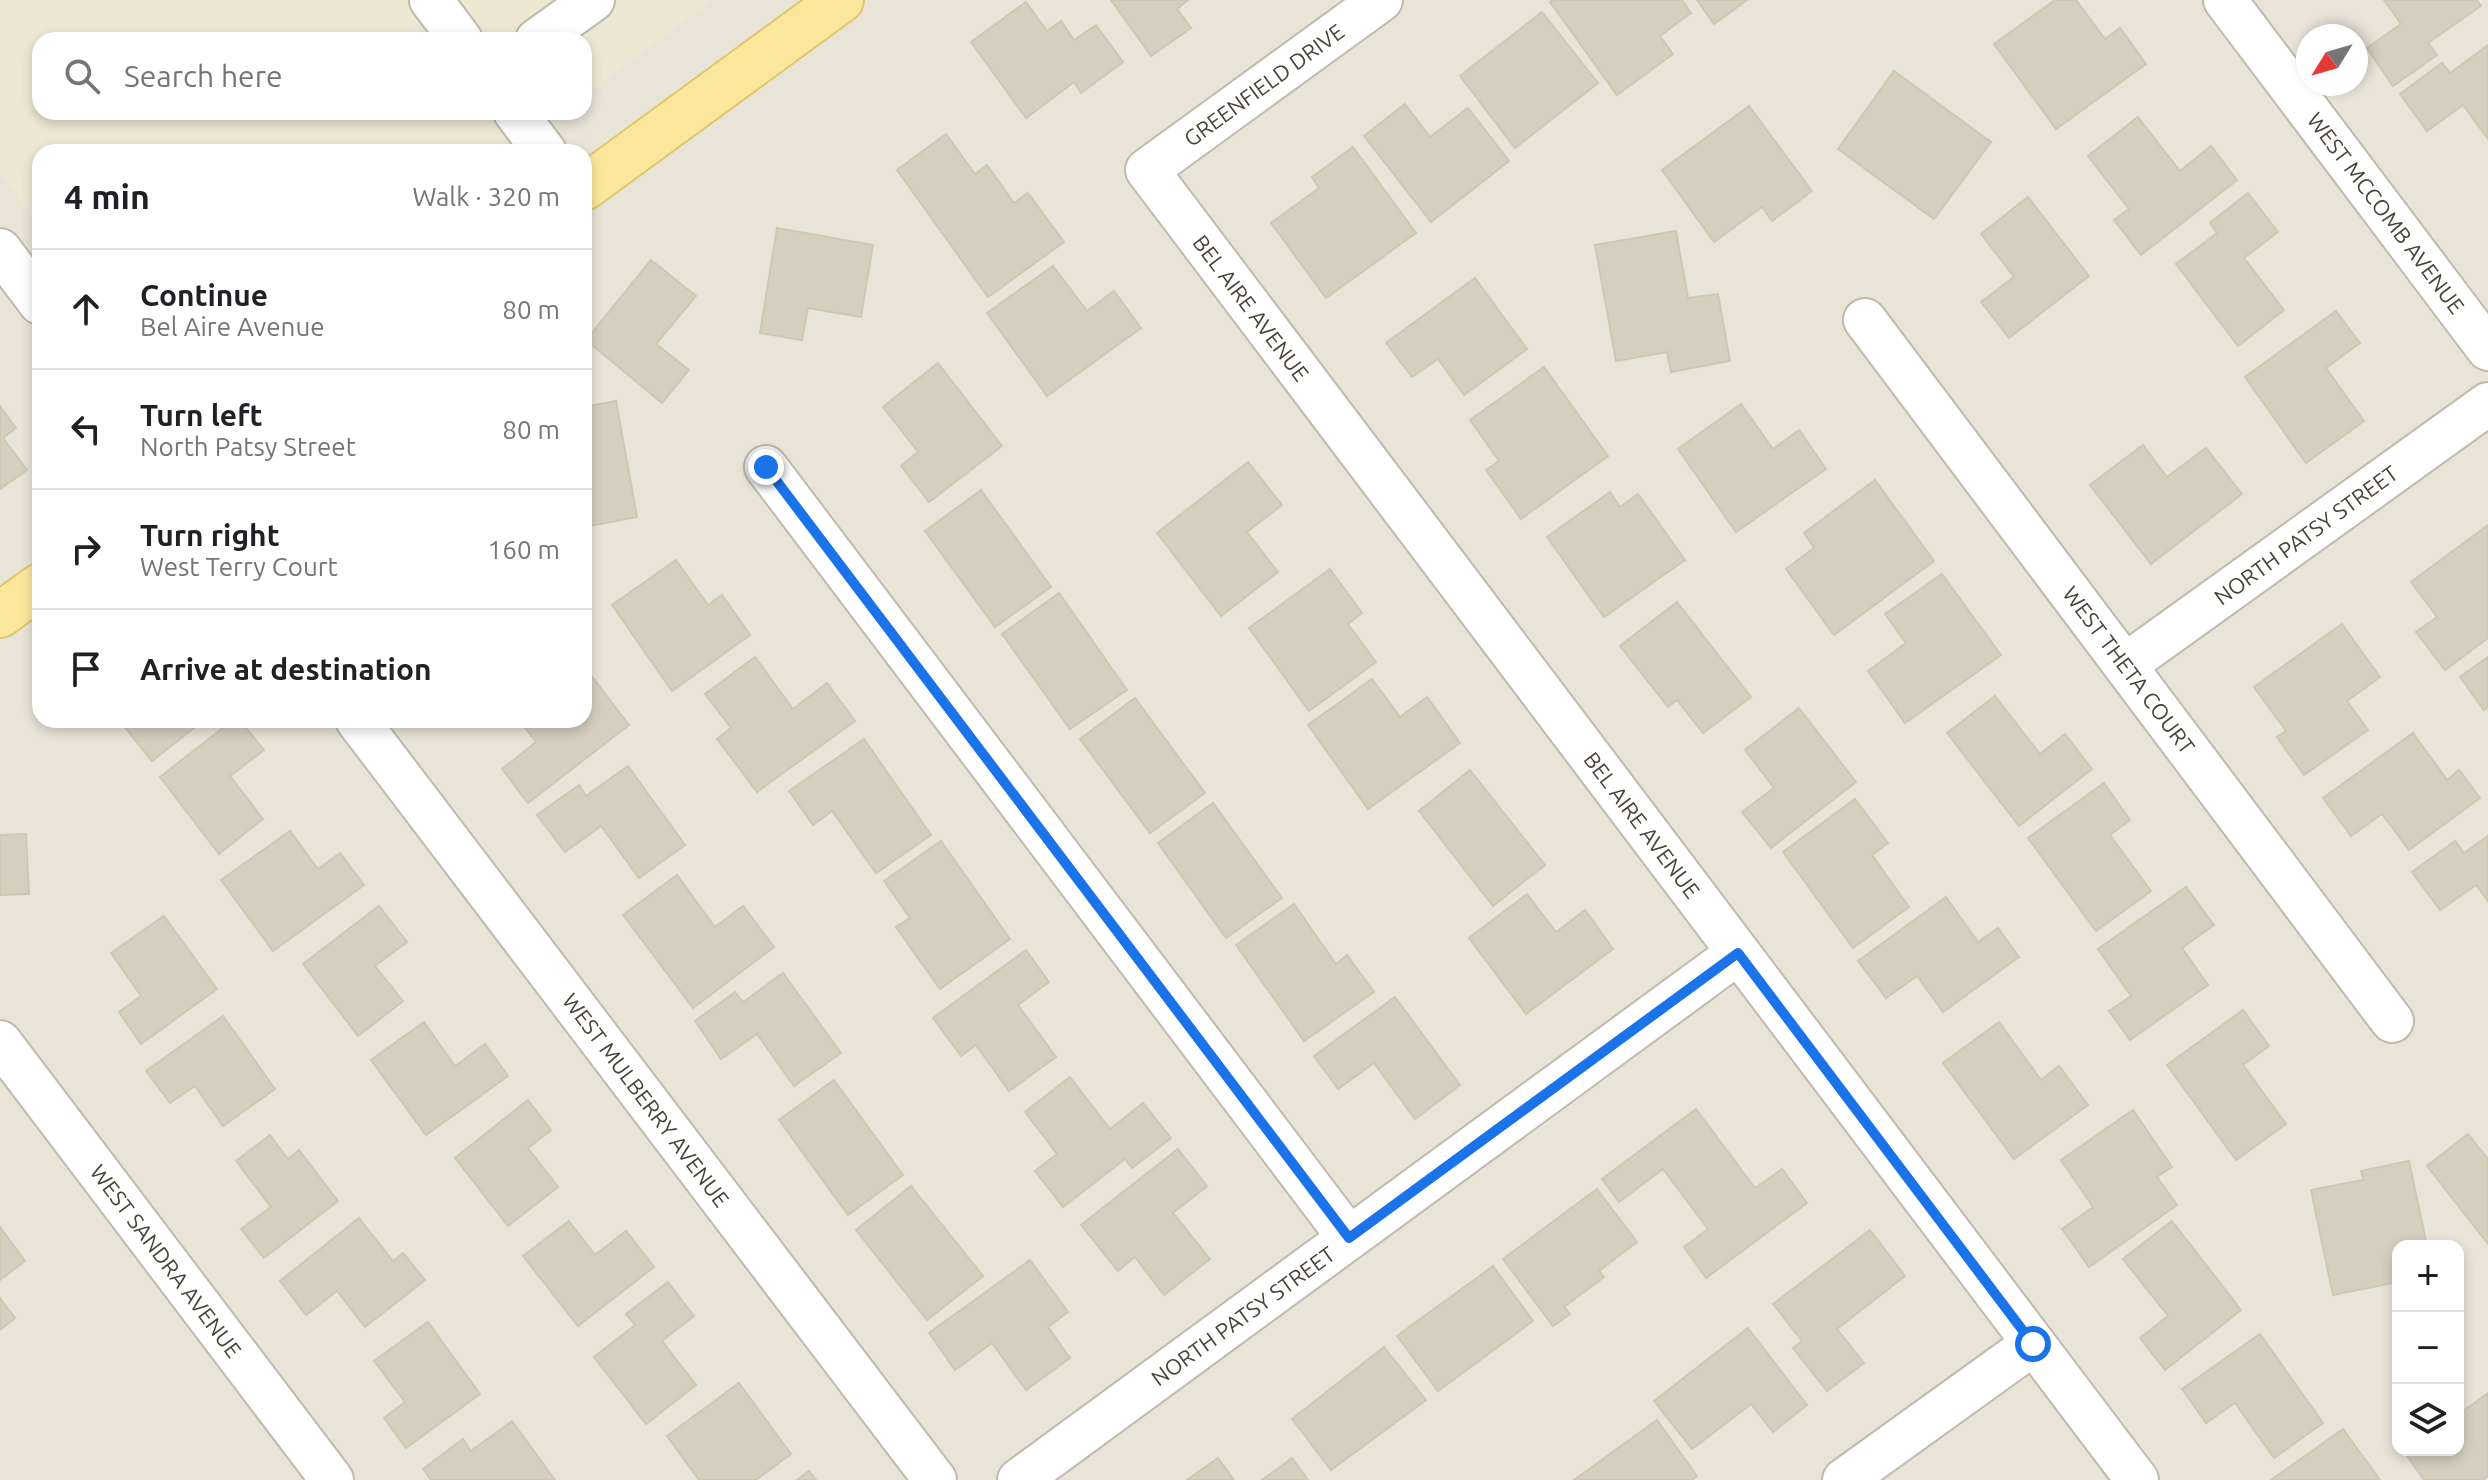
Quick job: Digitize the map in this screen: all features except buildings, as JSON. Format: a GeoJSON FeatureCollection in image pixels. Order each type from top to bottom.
{"type":"FeatureCollection","features":[{"type":"Feature","properties":{"kind":"main road"},"geometry":{"type":"LineString","coordinates":[[592,182],[841,0]]}},
{"type":"Feature","properties":{"kind":"main road"},"geometry":{"type":"LineString","coordinates":[[0,615],[32,592]]}},
{"type":"Feature","properties":{"kind":"street"},"geometry":{"type":"LineString","coordinates":[[431,0],[455,32]]}},
{"type":"Feature","properties":{"kind":"street"},"geometry":{"type":"LineString","coordinates":[[548,32],[593,0]]}},
{"type":"Feature","properties":{"kind":"street","name":"GREENFIELD DRIVE"},"geometry":{"type":"LineString","coordinates":[[1147,170],[1381,0]]}},
{"type":"Feature","properties":{"kind":"street","name":"WEST MCCOMB AVENUE"},"geometry":{"type":"LineString","coordinates":[[2225,0],[2488,349]]}},
{"type":"Feature","properties":{"kind":"street"},"geometry":{"type":"LineString","coordinates":[[521,120],[539,144]]}},
{"type":"Feature","properties":{"kind":"street","name":"BEL AIRE AVENUE"},"geometry":{"type":"LineString","coordinates":[[1147,170],[2137,1480]]}},
{"type":"Feature","properties":{"kind":"street"},"geometry":{"type":"LineString","coordinates":[[0,250],[32,292]]}},
{"type":"Feature","properties":{"kind":"street","name":"WEST THETA COURT"},"geometry":{"type":"LineString","coordinates":[[1865,320],[2392,1021]]}},
{"type":"Feature","properties":{"kind":"street","name":"NORTH PATSY STREET"},"geometry":{"type":"LineString","coordinates":[[2125,665],[2488,404]]}},
{"type":"Feature","properties":{"kind":"street"},"geometry":{"type":"LineString","coordinates":[[766,467],[1349,1238]]}},
{"type":"Feature","properties":{"kind":"street","name":"WEST MULBERRY AVENUE"},"geometry":{"type":"LineString","coordinates":[[363,728],[935,1480]]}},
{"type":"Feature","properties":{"kind":"street","name":"NORTH PATSY STREET"},"geometry":{"type":"LineString","coordinates":[[1019,1480],[1738,953]]}},
{"type":"Feature","properties":{"kind":"street","name":"WEST SANDRA AVENUE"},"geometry":{"type":"LineString","coordinates":[[0,1042],[332,1480]]}},
{"type":"Feature","properties":{"kind":"street"},"geometry":{"type":"LineString","coordinates":[[1844,1480],[2033,1344]]}},
{"type":"Feature","properties":{"kind":"shaded area"},"geometry":{"type":"Polygon","coordinates":[[[0,0],[2488,0],[2488,1480],[0,1480],[0,0]]]}},
{"type":"Feature","properties":{"kind":"shaded area"},"geometry":{"type":"Polygon","coordinates":[[[0,0],[713,0],[592,90],[592,32],[32,32],[32,120],[551,120],[519,144],[32,144],[32,216],[0,174],[0,0]]]}},
{"type":"Feature","properties":{"kind":"route"},"geometry":{"type":"LineString","coordinates":[[766,467],[1349,1238],[1738,953],[2033,1344]]}}]}
